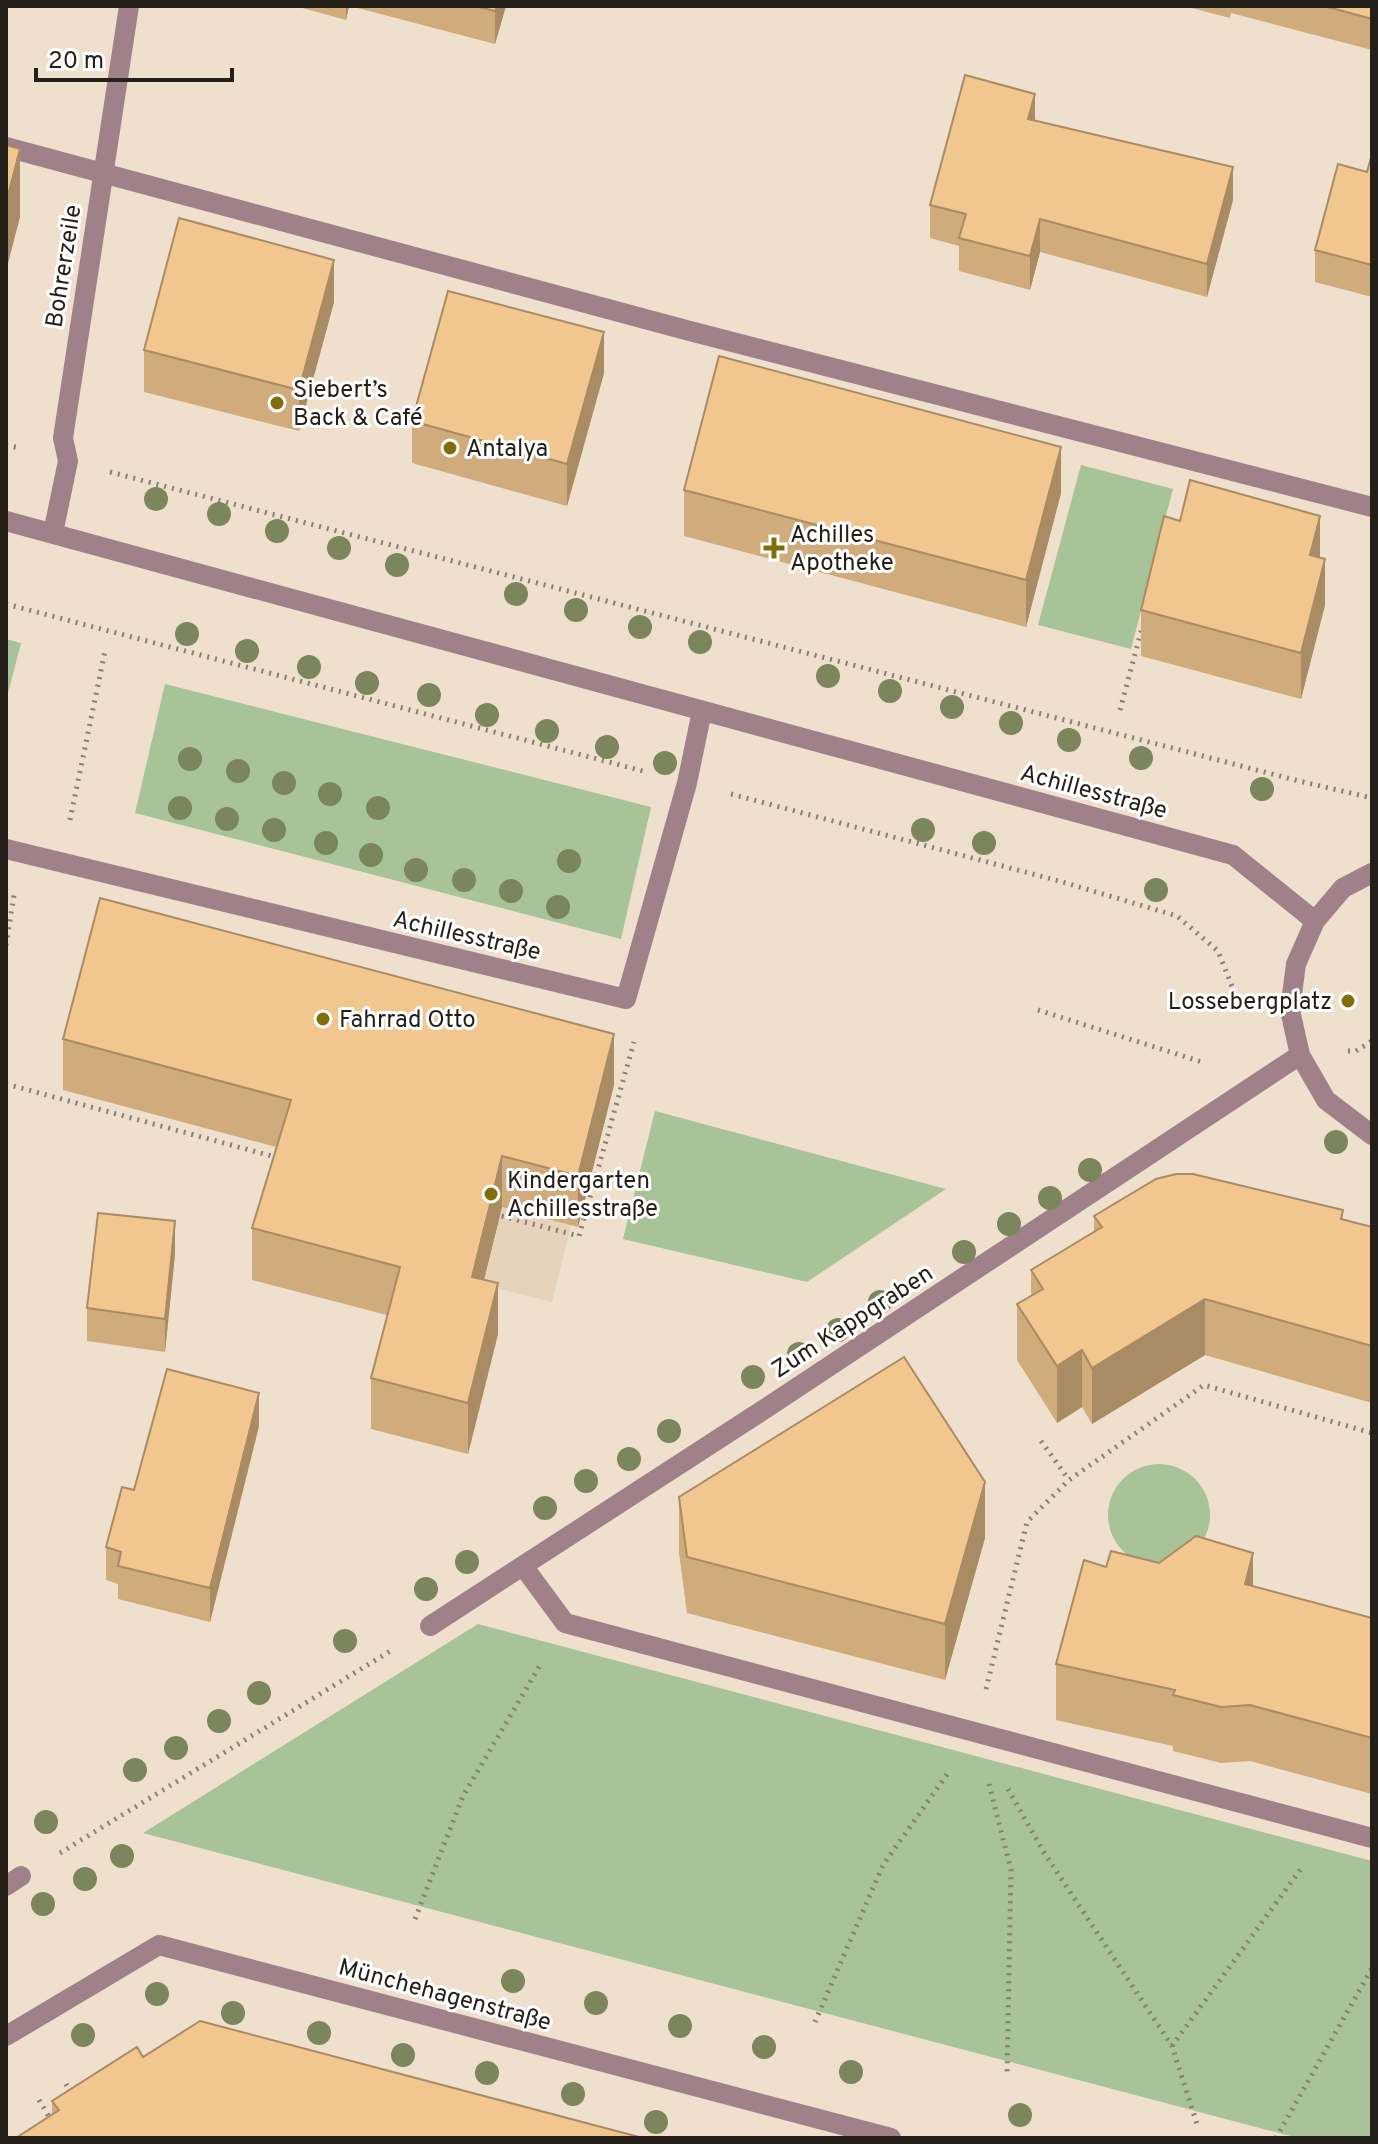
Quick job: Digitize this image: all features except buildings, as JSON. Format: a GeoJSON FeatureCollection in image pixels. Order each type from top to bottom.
{"type":"FeatureCollection","features":[{"type":"Feature","properties":{"kind":"street","name":"Bohrerzeile"},"geometry":{"type":"LineString","coordinates":[[53,533],[68,461],[63,438],[129,6]]}},
{"type":"Feature","properties":{"kind":"street"},"geometry":{"type":"LineString","coordinates":[[6,147],[686,330],[1372,507]]}},
{"type":"Feature","properties":{"kind":"street","name":"Achillesstraße"},"geometry":{"type":"LineString","coordinates":[[6,521],[1233,855],[1315,921]]}},
{"type":"Feature","properties":{"kind":"street","name":"Achillesstraße"},"geometry":{"type":"LineString","coordinates":[[6,849],[626,999],[687,783],[702,711]]}},
{"type":"Feature","properties":{"kind":"street"},"geometry":{"type":"LineString","coordinates":[[1372,873],[1343,888],[1315,921],[1296,964],[1290,1010],[1300,1055],[1326,1100],[1372,1135]]}},
{"type":"Feature","properties":{"kind":"street","name":"Zum Kappgraben"},"geometry":{"type":"LineString","coordinates":[[430,1626],[1300,1055]]}},
{"type":"Feature","properties":{"kind":"street"},"geometry":{"type":"LineString","coordinates":[[523,1566],[565,1623],[1372,1838]]}},
{"type":"Feature","properties":{"kind":"street","name":"Münchehagenstraße"},"geometry":{"type":"LineString","coordinates":[[6,2036],[159,1945],[891,2138]]}},
{"type":"Feature","properties":{"kind":"path"},"geometry":{"type":"LineString","coordinates":[[6,445],[1372,798]]}},
{"type":"Feature","properties":{"kind":"path"},"geometry":{"type":"LineString","coordinates":[[6,604],[1059,881],[1177,916],[1218,951]]}},
{"type":"Feature","properties":{"kind":"path"},"geometry":{"type":"LineString","coordinates":[[1120,710],[1144,620]]}},
{"type":"Feature","properties":{"kind":"path"},"geometry":{"type":"LineString","coordinates":[[60,864],[105,651]]}},
{"type":"Feature","properties":{"kind":"path"},"geometry":{"type":"LineString","coordinates":[[1038,1010],[1214,1065]]}},
{"type":"Feature","properties":{"kind":"path"},"geometry":{"type":"LineString","coordinates":[[491,1214],[579,1236],[638,1030]]}},
{"type":"Feature","properties":{"kind":"path"},"geometry":{"type":"LineString","coordinates":[[6,1084],[281,1159]]}},
{"type":"Feature","properties":{"kind":"path"},"geometry":{"type":"LineString","coordinates":[[815,2022],[883,1865],[976,1732],[1027,1522],[1069,1480],[1204,1385],[1372,1433]]}},
{"type":"Feature","properties":{"kind":"path"},"geometry":{"type":"LineString","coordinates":[[1041,1441],[1069,1480]]}},
{"type":"Feature","properties":{"kind":"path"},"geometry":{"type":"LineString","coordinates":[[415,1919],[463,1796],[565,1623]]}},
{"type":"Feature","properties":{"kind":"path"},"geometry":{"type":"LineString","coordinates":[[14,1881],[430,1626]]}},
{"type":"Feature","properties":{"kind":"path"},"geometry":{"type":"LineString","coordinates":[[976,1732],[1043,1851],[1172,2046],[1197,2124]]}},
{"type":"Feature","properties":{"kind":"path"},"geometry":{"type":"LineString","coordinates":[[976,1732],[1011,1870],[1007,2074]]}},
{"type":"Feature","properties":{"kind":"path"},"geometry":{"type":"LineString","coordinates":[[1172,2046],[1331,1828]]}},
{"type":"Feature","properties":{"kind":"path"},"geometry":{"type":"LineString","coordinates":[[1276,2138],[1372,1968]]}},
{"type":"Feature","properties":{"kind":"path"},"geometry":{"type":"LineString","coordinates":[[66,2084],[80,2107]]}},
{"type":"Feature","properties":{"kind":"path"},"geometry":{"type":"LineString","coordinates":[[39,2100],[53,2123]]}},
{"type":"Feature","properties":{"kind":"shaded area"},"geometry":{"type":"Polygon","coordinates":[[[588,1160],[552,1302],[387,1261],[588,1160]]]}},
{"type":"Feature","properties":{"kind":"green space"},"geometry":{"type":"Polygon","coordinates":[[[1081,465],[1173,489],[1131,649],[1038,625],[1081,465]]]}},
{"type":"Feature","properties":{"kind":"green space"},"geometry":{"type":"Polygon","coordinates":[[[6,639],[21,643],[6,701],[6,639]]]}},
{"type":"Feature","properties":{"kind":"green space"},"geometry":{"type":"Polygon","coordinates":[[[165,684],[651,807],[621,939],[135,813],[165,684]]]}},
{"type":"Feature","properties":{"kind":"green space"},"geometry":{"type":"Polygon","coordinates":[[[655,1111],[946,1189],[807,1282],[623,1239],[655,1111]]]}},
{"type":"Feature","properties":{"kind":"green space"},"geometry":{"type":"Polygon","coordinates":[[[1159,1464],[1178,1468],[1195,1479],[1206,1496],[1210,1515],[1206,1534],[1195,1551],[1178,1562],[1159,1566],[1140,1562],[1123,1551],[1112,1534],[1108,1515],[1112,1496],[1123,1479],[1140,1468],[1159,1464]]]}},
{"type":"Feature","properties":{"kind":"green space"},"geometry":{"type":"Polygon","coordinates":[[[478,1624],[1372,1861],[1372,2138],[1298,2138],[143,1833],[478,1624]]]}},
{"type":"Feature","properties":{"kind":"place","name":"Siebert’s Back & Café"},"geometry":{"type":"Point","coordinates":[277,403]}},
{"type":"Feature","properties":{"kind":"place","name":"Antalya"},"geometry":{"type":"Point","coordinates":[450,448]}},
{"type":"Feature","properties":{"kind":"place","name":"Achilles Apotheke"},"geometry":{"type":"Point","coordinates":[774,548]}},
{"type":"Feature","properties":{"kind":"place","name":"Lossebergplatz"},"geometry":{"type":"Point","coordinates":[1348,1001]}},
{"type":"Feature","properties":{"kind":"place","name":"Fahrrad Otto"},"geometry":{"type":"Point","coordinates":[323,1019]}},
{"type":"Feature","properties":{"kind":"place","name":"Kindergarten Achillesstraße"},"geometry":{"type":"Point","coordinates":[491,1194]}}]}
